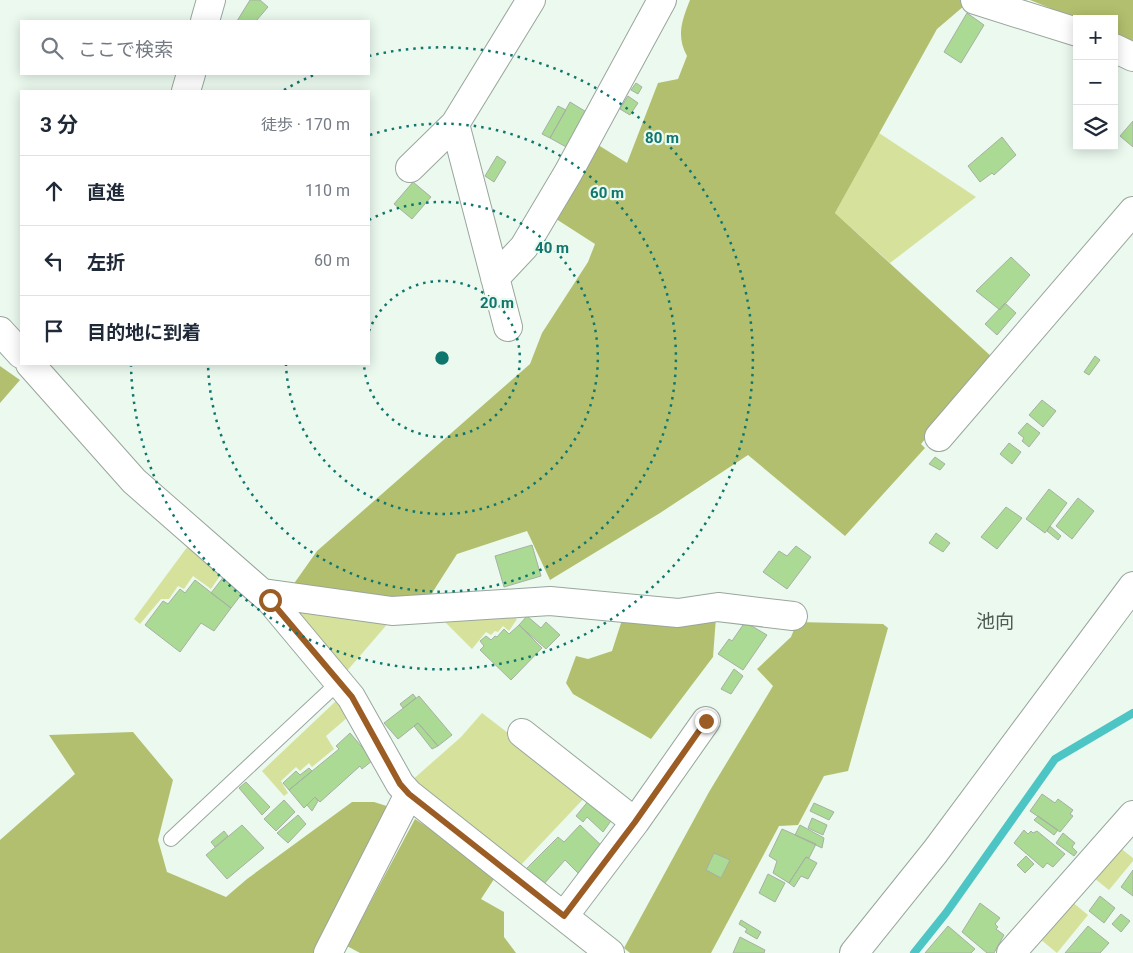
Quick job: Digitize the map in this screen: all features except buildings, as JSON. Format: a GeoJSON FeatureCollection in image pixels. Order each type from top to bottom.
{"type":"FeatureCollection","features":[{"type":"Feature","properties":{"kind":"street"},"geometry":{"type":"LineString","coordinates":[[205,20],[211,0]]}},
{"type":"Feature","properties":{"kind":"street"},"geometry":{"type":"LineString","coordinates":[[410,168],[455,124],[532,0]]}},
{"type":"Feature","properties":{"kind":"street"},"geometry":{"type":"LineString","coordinates":[[495,278],[524,248],[568,173],[662,0]]}},
{"type":"Feature","properties":{"kind":"street"},"geometry":{"type":"LineString","coordinates":[[975,0],[1073,31]]}},
{"type":"Feature","properties":{"kind":"street"},"geometry":{"type":"LineString","coordinates":[[1118,50],[1133,56]]}},
{"type":"Feature","properties":{"kind":"street"},"geometry":{"type":"LineString","coordinates":[[186,90],[191,75]]}},
{"type":"Feature","properties":{"kind":"street"},"geometry":{"type":"LineString","coordinates":[[455,124],[508,327]]}},
{"type":"Feature","properties":{"kind":"street"},"geometry":{"type":"LineString","coordinates":[[939,437],[1133,211]]}},
{"type":"Feature","properties":{"kind":"street"},"geometry":{"type":"LineString","coordinates":[[0,331],[20,350]]}},
{"type":"Feature","properties":{"kind":"street"},"geometry":{"type":"LineString","coordinates":[[35,365],[134,481],[263,593],[352,697],[400,784],[409,794],[610,953]]}},
{"type":"Feature","properties":{"kind":"street"},"geometry":{"type":"LineString","coordinates":[[854,953],[935,852],[1133,586]]}},
{"type":"Feature","properties":{"kind":"street"},"geometry":{"type":"LineString","coordinates":[[263,593],[392,611],[550,601],[678,613],[718,607],[793,616]]}},
{"type":"Feature","properties":{"kind":"street"},"geometry":{"type":"LineString","coordinates":[[564,916],[635,822],[706,721]]}},
{"type":"Feature","properties":{"kind":"street"},"geometry":{"type":"LineString","coordinates":[[522,733],[635,822]]}},
{"type":"Feature","properties":{"kind":"street"},"geometry":{"type":"LineString","coordinates":[[328,953],[409,794]]}},
{"type":"Feature","properties":{"kind":"street"},"geometry":{"type":"LineString","coordinates":[[1010,953],[1133,815]]}},
{"type":"Feature","properties":{"kind":"lane"},"geometry":{"type":"LineString","coordinates":[[171,840],[339,682]]}},
{"type":"Feature","properties":{"kind":"green space"},"geometry":{"type":"Polygon","coordinates":[[[690,0],[971,0],[937,29],[835,213],[993,358],[921,444],[925,448],[845,536],[748,455],[660,513],[550,580],[527,531],[457,554],[425,604],[293,585],[317,551],[530,364],[542,333],[588,262],[595,244],[553,217],[595,143],[627,163],[658,83],[678,79],[687,56],[682,42],[681,28],[690,0]]]}},
{"type":"Feature","properties":{"kind":"green space"},"geometry":{"type":"Polygon","coordinates":[[[1030,0],[1133,0],[1133,41],[1118,35],[1118,15],[1073,15],[1073,17],[1030,0]]]}},
{"type":"Feature","properties":{"kind":"green space"},"geometry":{"type":"Polygon","coordinates":[[[879,133],[976,197],[890,263],[835,213],[879,133]]]}},
{"type":"Feature","properties":{"kind":"green space"},"geometry":{"type":"Polygon","coordinates":[[[0,366],[20,380],[0,403],[0,366]]]}},
{"type":"Feature","properties":{"kind":"green space"},"geometry":{"type":"Polygon","coordinates":[[[188,546],[222,573],[211,589],[193,576],[184,589],[178,586],[169,599],[161,599],[140,624],[134,619],[188,546]]]}},
{"type":"Feature","properties":{"kind":"green space"},"geometry":{"type":"Polygon","coordinates":[[[282,601],[390,621],[346,672],[282,601]]]}},
{"type":"Feature","properties":{"kind":"green space"},"geometry":{"type":"Polygon","coordinates":[[[505,613],[517,619],[509,631],[503,626],[498,632],[495,631],[491,635],[486,632],[472,649],[442,619],[505,613]]]}},
{"type":"Feature","properties":{"kind":"green space"},"geometry":{"type":"Polygon","coordinates":[[[716,617],[713,657],[651,739],[573,694],[566,683],[576,656],[588,659],[612,651],[622,620],[716,617]]]}},
{"type":"Feature","properties":{"kind":"green space"},"geometry":{"type":"Polygon","coordinates":[[[797,622],[883,624],[888,628],[848,771],[824,776],[798,825],[779,826],[711,953],[630,953],[624,948],[709,792],[773,686],[757,669],[791,637],[797,622]]]}},
{"type":"Feature","properties":{"kind":"green space"},"geometry":{"type":"Polygon","coordinates":[[[337,700],[348,717],[326,736],[334,749],[312,767],[309,763],[300,771],[296,767],[281,781],[288,793],[284,796],[262,771],[337,700]]]}},
{"type":"Feature","properties":{"kind":"green space"},"geometry":{"type":"Polygon","coordinates":[[[482,713],[588,794],[518,868],[410,782],[461,737],[482,713]]]}},
{"type":"Feature","properties":{"kind":"green space"},"geometry":{"type":"Polygon","coordinates":[[[133,732],[173,780],[158,840],[167,872],[226,897],[247,879],[352,802],[374,802],[393,808],[317,953],[0,953],[0,840],[75,774],[49,735],[133,732]]]}},
{"type":"Feature","properties":{"kind":"green space"},"geometry":{"type":"Polygon","coordinates":[[[415,819],[498,873],[481,899],[504,912],[504,937],[516,953],[360,953],[347,946],[415,819]]]}},
{"type":"Feature","properties":{"kind":"green space"},"geometry":{"type":"Polygon","coordinates":[[[1119,847],[1133,858],[1133,861],[1109,890],[1094,878],[1119,847]]]}},
{"type":"Feature","properties":{"kind":"green space"},"geometry":{"type":"Polygon","coordinates":[[[1071,901],[1088,915],[1057,953],[1040,939],[1071,901]]]}},
{"type":"Feature","properties":{"kind":"waterway"},"geometry":{"type":"LineString","coordinates":[[914,953],[946,913],[1055,759],[1133,713]]}},
{"type":"Feature","properties":{"kind":"district","name":"池向"},"geometry":{"type":"Point","coordinates":[995,621]}},
{"type":"Feature","properties":{"kind":"route"},"geometry":{"type":"LineString","coordinates":[[270,600],[352,697],[400,784],[409,794],[564,916],[635,822],[706,721]]}}]}
